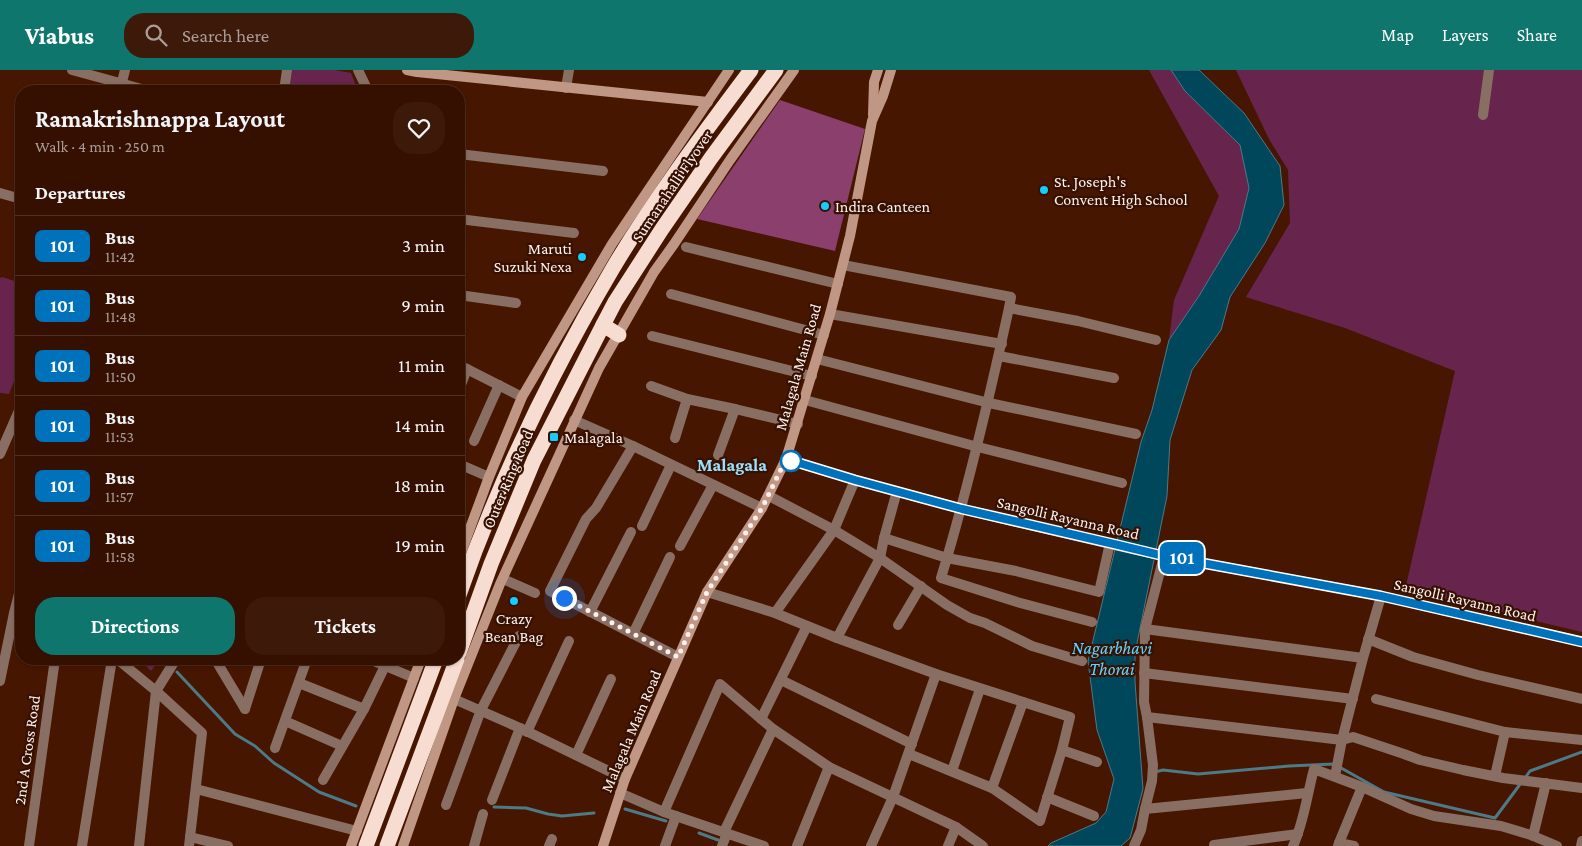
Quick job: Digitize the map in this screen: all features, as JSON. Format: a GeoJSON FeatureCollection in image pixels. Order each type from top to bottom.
{"type":"FeatureCollection","features":[{"type":"Feature","properties":{"kind":"highway","name":"Sumanahalli Flyover"},"geometry":{"type":"LineString","coordinates":[[591,293],[614,268],[644,220],[751,70]]}},
{"type":"Feature","properties":{"kind":"highway","name":"Sumanahalli Flyover"},"geometry":{"type":"LineString","coordinates":[[603,325],[615,302],[667,221],[776,70]]}},
{"type":"Feature","properties":{"kind":"highway","name":"Outer Ring Road"},"geometry":{"type":"LineString","coordinates":[[465,577],[515,453],[591,293]]}},
{"type":"Feature","properties":{"kind":"highway","name":"Outer Ring Road"},"geometry":{"type":"LineString","coordinates":[[465,636],[491,564],[534,460],[603,325]]}},
{"type":"Feature","properties":{"kind":"highway"},"geometry":{"type":"LineString","coordinates":[[603,325],[618,335]]}},
{"type":"Feature","properties":{"kind":"highway"},"geometry":{"type":"LineString","coordinates":[[366,846],[434,665]]}},
{"type":"Feature","properties":{"kind":"highway"},"geometry":{"type":"LineString","coordinates":[[387,846],[455,665]]}},
{"type":"Feature","properties":{"kind":"street"},"geometry":{"type":"LineString","coordinates":[[72,70],[113,85]]}},
{"type":"Feature","properties":{"kind":"street"},"geometry":{"type":"LineString","coordinates":[[122,85],[125,70]]}},
{"type":"Feature","properties":{"kind":"street"},"geometry":{"type":"LineString","coordinates":[[285,85],[287,70]]}},
{"type":"Feature","properties":{"kind":"street"},"geometry":{"type":"LineString","coordinates":[[358,70],[365,85]]}},
{"type":"Feature","properties":{"kind":"street"},"geometry":{"type":"LineString","coordinates":[[407,70],[708,102]]}},
{"type":"Feature","properties":{"kind":"street"},"geometry":{"type":"LineString","coordinates":[[566,88],[569,70]]}},
{"type":"Feature","properties":{"kind":"street"},"geometry":{"type":"LineString","coordinates":[[465,542],[522,397],[591,293],[612,244],[729,70]]}},
{"type":"Feature","properties":{"kind":"street"},"geometry":{"type":"LineString","coordinates":[[404,846],[454,699],[503,579],[599,368],[654,272],[794,70]]}},
{"type":"Feature","properties":{"kind":"street"},"geometry":{"type":"LineString","coordinates":[[872,121],[874,82],[878,70]]}},
{"type":"Feature","properties":{"kind":"street","name":"Malagala Main Road"},"geometry":{"type":"LineString","coordinates":[[602,846],[625,779],[707,592],[762,508],[786,459],[818,359],[843,265],[872,121],[883,96],[891,70]]}},
{"type":"Feature","properties":{"kind":"street"},"geometry":{"type":"LineString","coordinates":[[1483,115],[1489,70]]}},
{"type":"Feature","properties":{"kind":"street"},"geometry":{"type":"LineString","coordinates":[[465,155],[603,170]]}},
{"type":"Feature","properties":{"kind":"street"},"geometry":{"type":"LineString","coordinates":[[0,193],[15,197]]}},
{"type":"Feature","properties":{"kind":"street"},"geometry":{"type":"LineString","coordinates":[[465,220],[574,234]]}},
{"type":"Feature","properties":{"kind":"street"},"geometry":{"type":"LineString","coordinates":[[686,247],[838,284]]}},
{"type":"Feature","properties":{"kind":"street"},"geometry":{"type":"LineString","coordinates":[[843,265],[1010,296],[1002,344],[978,447],[962,509],[941,578],[933,595]]}},
{"type":"Feature","properties":{"kind":"street"},"geometry":{"type":"LineString","coordinates":[[671,294],[824,335]]}},
{"type":"Feature","properties":{"kind":"street"},"geometry":{"type":"LineString","coordinates":[[465,296],[516,303]]}},
{"type":"Feature","properties":{"kind":"street"},"geometry":{"type":"LineString","coordinates":[[1009,308],[1078,320],[1156,340]]}},
{"type":"Feature","properties":{"kind":"street"},"geometry":{"type":"LineString","coordinates":[[830,314],[1002,344]]}},
{"type":"Feature","properties":{"kind":"street"},"geometry":{"type":"LineString","coordinates":[[652,336],[812,376]]}},
{"type":"Feature","properties":{"kind":"street"},"geometry":{"type":"LineString","coordinates":[[999,356],[1114,378]]}},
{"type":"Feature","properties":{"kind":"street"},"geometry":{"type":"LineString","coordinates":[[818,359],[989,402],[1136,434]]}},
{"type":"Feature","properties":{"kind":"street"},"geometry":{"type":"LineString","coordinates":[[465,368],[522,397]]}},
{"type":"Feature","properties":{"kind":"street"},"geometry":{"type":"LineString","coordinates":[[474,441],[499,385]]}},
{"type":"Feature","properties":{"kind":"street"},"geometry":{"type":"LineString","coordinates":[[651,386],[687,399],[735,408],[798,424]]}},
{"type":"Feature","properties":{"kind":"street"},"geometry":{"type":"LineString","coordinates":[[675,438],[687,399]]}},
{"type":"Feature","properties":{"kind":"street"},"geometry":{"type":"LineString","coordinates":[[805,400],[978,447],[1122,483]]}},
{"type":"Feature","properties":{"kind":"street"},"geometry":{"type":"LineString","coordinates":[[718,455],[735,408]]}},
{"type":"Feature","properties":{"kind":"street"},"geometry":{"type":"LineString","coordinates":[[0,454],[15,420]]}},
{"type":"Feature","properties":{"kind":"street"},"geometry":{"type":"LineString","coordinates":[[574,420],[634,446],[762,508]]}},
{"type":"Feature","properties":{"kind":"street"},"geometry":{"type":"LineString","coordinates":[[634,446],[596,508],[586,519],[550,591],[678,657]]}},
{"type":"Feature","properties":{"kind":"street","name":"Sangolli Rayanna Road"},"geometry":{"type":"LineString","coordinates":[[786,459],[962,509],[1112,544],[1161,555],[1381,596],[1582,642]]}},
{"type":"Feature","properties":{"kind":"street"},"geometry":{"type":"LineString","coordinates":[[642,526],[671,465]]}},
{"type":"Feature","properties":{"kind":"street"},"geometry":{"type":"LineString","coordinates":[[465,467],[489,478]]}},
{"type":"Feature","properties":{"kind":"street"},"geometry":{"type":"LineString","coordinates":[[775,613],[834,530],[855,480]]}},
{"type":"Feature","properties":{"kind":"street"},"geometry":{"type":"LineString","coordinates":[[680,546],[713,485]]}},
{"type":"Feature","properties":{"kind":"street"},"geometry":{"type":"LineString","coordinates":[[837,638],[880,558],[897,491]]}},
{"type":"Feature","properties":{"kind":"street"},"geometry":{"type":"LineString","coordinates":[[769,496],[834,530],[880,558],[947,605],[970,618],[985,623],[1032,646],[1082,661]]}},
{"type":"Feature","properties":{"kind":"street"},"geometry":{"type":"LineString","coordinates":[[590,612],[631,532]]}},
{"type":"Feature","properties":{"kind":"street"},"geometry":{"type":"LineString","coordinates":[[884,538],[947,558],[1016,571],[1099,592],[1112,544]]}},
{"type":"Feature","properties":{"kind":"street"},"geometry":{"type":"LineString","coordinates":[[1134,846],[1141,830],[1144,809],[1152,781],[1153,765],[1144,702],[1145,629],[1161,555]]}},
{"type":"Feature","properties":{"kind":"street"},"geometry":{"type":"LineString","coordinates":[[633,634],[670,557]]}},
{"type":"Feature","properties":{"kind":"street"},"geometry":{"type":"LineString","coordinates":[[941,578],[1017,602],[1092,622]]}},
{"type":"Feature","properties":{"kind":"street"},"geometry":{"type":"LineString","coordinates":[[503,579],[534,593]]}},
{"type":"Feature","properties":{"kind":"street"},"geometry":{"type":"LineString","coordinates":[[898,625],[921,586]]}},
{"type":"Feature","properties":{"kind":"street"},"geometry":{"type":"LineString","coordinates":[[707,592],[775,613],[936,674],[1070,716],[1062,750],[1040,821],[992,788],[952,771],[781,680]]}},
{"type":"Feature","properties":{"kind":"street"},"geometry":{"type":"LineString","coordinates":[[1337,769],[1342,740],[1381,596]]}},
{"type":"Feature","properties":{"kind":"street"},"geometry":{"type":"LineString","coordinates":[[0,682],[15,609]]}},
{"type":"Feature","properties":{"kind":"street"},"geometry":{"type":"LineString","coordinates":[[761,719],[807,626]]}},
{"type":"Feature","properties":{"kind":"street"},"geometry":{"type":"LineString","coordinates":[[1145,629],[1363,658]]}},
{"type":"Feature","properties":{"kind":"street"},"geometry":{"type":"LineString","coordinates":[[446,805],[481,710],[519,636]]}},
{"type":"Feature","properties":{"kind":"street"},"geometry":{"type":"LineString","coordinates":[[1368,639],[1414,657],[1582,699]]}},
{"type":"Feature","properties":{"kind":"street"},"geometry":{"type":"LineString","coordinates":[[492,800],[524,730],[569,641]]}},
{"type":"Feature","properties":{"kind":"street","name":"2nd A Cross Road"},"geometry":{"type":"LineString","coordinates":[[29,846],[54,665]]}},
{"type":"Feature","properties":{"kind":"street"},"geometry":{"type":"LineString","coordinates":[[82,846],[111,665]]}},
{"type":"Feature","properties":{"kind":"street"},"geometry":{"type":"LineString","coordinates":[[124,665],[202,733],[190,842],[228,846]]}},
{"type":"Feature","properties":{"kind":"street"},"geometry":{"type":"LineString","coordinates":[[139,846],[156,691],[172,665]]}},
{"type":"Feature","properties":{"kind":"street"},"geometry":{"type":"LineString","coordinates":[[221,665],[245,708],[259,665]]}},
{"type":"Feature","properties":{"kind":"street"},"geometry":{"type":"LineString","coordinates":[[274,748],[306,665]]}},
{"type":"Feature","properties":{"kind":"street"},"geometry":{"type":"LineString","coordinates":[[351,846],[419,665]]}},
{"type":"Feature","properties":{"kind":"street"},"geometry":{"type":"LineString","coordinates":[[323,780],[364,708],[385,666],[414,678]]}},
{"type":"Feature","properties":{"kind":"street"},"geometry":{"type":"LineString","coordinates":[[1144,673],[1353,699]]}},
{"type":"Feature","properties":{"kind":"street"},"geometry":{"type":"LineString","coordinates":[[871,846],[893,797],[936,674]]}},
{"type":"Feature","properties":{"kind":"street"},"geometry":{"type":"LineString","coordinates":[[576,755],[611,679]]}},
{"type":"Feature","properties":{"kind":"street"},"geometry":{"type":"LineString","coordinates":[[298,683],[364,708]]}},
{"type":"Feature","properties":{"kind":"street"},"geometry":{"type":"LineString","coordinates":[[664,812],[720,684],[773,729],[829,767],[956,827],[983,846]]}},
{"type":"Feature","properties":{"kind":"street"},"geometry":{"type":"LineString","coordinates":[[952,771],[980,689]]}},
{"type":"Feature","properties":{"kind":"street"},"geometry":{"type":"LineString","coordinates":[[454,699],[524,730],[625,779]]}},
{"type":"Feature","properties":{"kind":"street"},"geometry":{"type":"LineString","coordinates":[[1376,699],[1505,732],[1582,740]]}},
{"type":"Feature","properties":{"kind":"street"},"geometry":{"type":"LineString","coordinates":[[992,788],[1023,702]]}},
{"type":"Feature","properties":{"kind":"street"},"geometry":{"type":"LineString","coordinates":[[1147,717],[1342,740],[1353,737],[1420,760],[1495,776],[1582,788]]}},
{"type":"Feature","properties":{"kind":"street"},"geometry":{"type":"LineString","coordinates":[[285,721],[342,746]]}},
{"type":"Feature","properties":{"kind":"street"},"geometry":{"type":"LineString","coordinates":[[722,846],[726,833],[773,729]]}},
{"type":"Feature","properties":{"kind":"street"},"geometry":{"type":"LineString","coordinates":[[1495,776],[1505,732]]}},
{"type":"Feature","properties":{"kind":"street"},"geometry":{"type":"LineString","coordinates":[[1062,750],[1097,762]]}},
{"type":"Feature","properties":{"kind":"street"},"geometry":{"type":"LineString","coordinates":[[797,846],[829,767]]}},
{"type":"Feature","properties":{"kind":"street"},"geometry":{"type":"LineString","coordinates":[[1293,846],[1298,834],[1314,769],[1337,769],[1362,787],[1411,809],[1434,816],[1501,826],[1557,846]]}},
{"type":"Feature","properties":{"kind":"street"},"geometry":{"type":"LineString","coordinates":[[1533,836],[1546,783]]}},
{"type":"Feature","properties":{"kind":"street"},"geometry":{"type":"LineString","coordinates":[[1354,846],[1338,844],[1362,787]]}},
{"type":"Feature","properties":{"kind":"street"},"geometry":{"type":"LineString","coordinates":[[196,789],[357,831]]}},
{"type":"Feature","properties":{"kind":"street"},"geometry":{"type":"LineString","coordinates":[[620,793],[664,812],[764,846]]}},
{"type":"Feature","properties":{"kind":"street"},"geometry":{"type":"LineString","coordinates":[[1144,809],[1307,793]]}},
{"type":"Feature","properties":{"kind":"street"},"geometry":{"type":"LineString","coordinates":[[1047,797],[1094,816]]}},
{"type":"Feature","properties":{"kind":"street"},"geometry":{"type":"LineString","coordinates":[[474,846],[483,814]]}},
{"type":"Feature","properties":{"kind":"street"},"geometry":{"type":"LineString","coordinates":[[665,846],[676,816]]}},
{"type":"Feature","properties":{"kind":"street"},"geometry":{"type":"LineString","coordinates":[[948,846],[956,827]]}},
{"type":"Feature","properties":{"kind":"street"},"geometry":{"type":"LineString","coordinates":[[1214,846],[1298,834]]}},
{"type":"Feature","properties":{"kind":"street"},"geometry":{"type":"LineString","coordinates":[[1581,846],[1582,841]]}},
{"type":"Feature","properties":{"kind":"shaded area"},"geometry":{"type":"Polygon","coordinates":[[[292,70],[335,70],[351,73],[356,85],[290,85],[292,70]]]}},
{"type":"Feature","properties":{"kind":"shaded area"},"geometry":{"type":"Polygon","coordinates":[[[1149,70],[1171,70],[1185,91],[1240,145],[1249,188],[1239,229],[1199,296],[1169,340],[1174,300],[1219,196],[1149,70]]]}},
{"type":"Feature","properties":{"kind":"shaded area"},"geometry":{"type":"Polygon","coordinates":[[[1236,70],[1582,70],[1582,632],[1405,590],[1455,371],[1345,328],[1246,297],[1290,223],[1288,170],[1269,139],[1236,70]]]}},
{"type":"Feature","properties":{"kind":"shaded area"},"geometry":{"type":"Polygon","coordinates":[[[780,100],[865,129],[835,251],[697,219],[780,100]]]}},
{"type":"Feature","properties":{"kind":"shaded area"},"geometry":{"type":"Polygon","coordinates":[[[0,278],[15,281],[15,378],[9,394],[0,393],[0,278]]]}},
{"type":"Feature","properties":{"kind":"shaded area"},"geometry":{"type":"Polygon","coordinates":[[[145,665],[156,665],[151,671],[145,665]]]}},
{"type":"Feature","properties":{"kind":"water","name":"Nagarbhavi Thorai"},"geometry":{"type":"Polygon","coordinates":[[[1171,70],[1199,70],[1244,113],[1280,166],[1284,205],[1265,243],[1230,297],[1221,330],[1192,370],[1170,440],[1167,496],[1135,653],[1135,682],[1143,789],[1130,838],[1121,846],[1048,846],[1096,823],[1106,812],[1114,779],[1097,730],[1088,661],[1141,442],[1152,410],[1169,340],[1199,296],[1239,229],[1249,188],[1240,145],[1185,91],[1171,70]]]}},
{"type":"Feature","properties":{"kind":"waterway"},"geometry":{"type":"LineString","coordinates":[[177,672],[235,734],[255,746],[274,763],[319,792],[356,806]]}},
{"type":"Feature","properties":{"kind":"waterway"},"geometry":{"type":"LineString","coordinates":[[1525,778],[1530,771],[1582,752]]}},
{"type":"Feature","properties":{"kind":"waterway"},"geometry":{"type":"LineString","coordinates":[[1155,772],[1163,770],[1198,774],[1334,764],[1384,792],[1495,818],[1521,783]]}},
{"type":"Feature","properties":{"kind":"waterway"},"geometry":{"type":"LineString","coordinates":[[494,807],[526,808],[562,816],[594,813]]}},
{"type":"Feature","properties":{"kind":"waterway"},"geometry":{"type":"LineString","coordinates":[[625,809],[666,821]]}},
{"type":"Feature","properties":{"kind":"waterway"},"geometry":{"type":"LineString","coordinates":[[699,833],[718,840]]}},
{"type":"Feature","properties":{"kind":"bus line","name":"101"},"geometry":{"type":"LineString","coordinates":[[786,459],[962,509],[1164,556],[1194,560],[1381,596],[1582,642]]}},
{"type":"Feature","properties":{"kind":"place","name":"St. Joseph's Convent High School"},"geometry":{"type":"Point","coordinates":[1044,190]}},
{"type":"Feature","properties":{"kind":"place","name":"Indira Canteen"},"geometry":{"type":"Point","coordinates":[825,206]}},
{"type":"Feature","properties":{"kind":"place","name":"Maruti Suzuki Nexa"},"geometry":{"type":"Point","coordinates":[582,257]}},
{"type":"Feature","properties":{"kind":"place","name":"Malagala"},"geometry":{"type":"Point","coordinates":[554,437]}},
{"type":"Feature","properties":{"kind":"place","name":"Crazy Bean Bag"},"geometry":{"type":"Point","coordinates":[514,601]}},
{"type":"Feature","properties":{"kind":"district","name":"Malagala"},"geometry":{"type":"Point","coordinates":[732,465]}},
{"type":"Feature","properties":{"kind":"route"},"geometry":{"type":"LineString","coordinates":[[564,598],[678,657],[707,592],[762,508],[786,459],[791,461]]}}]}
